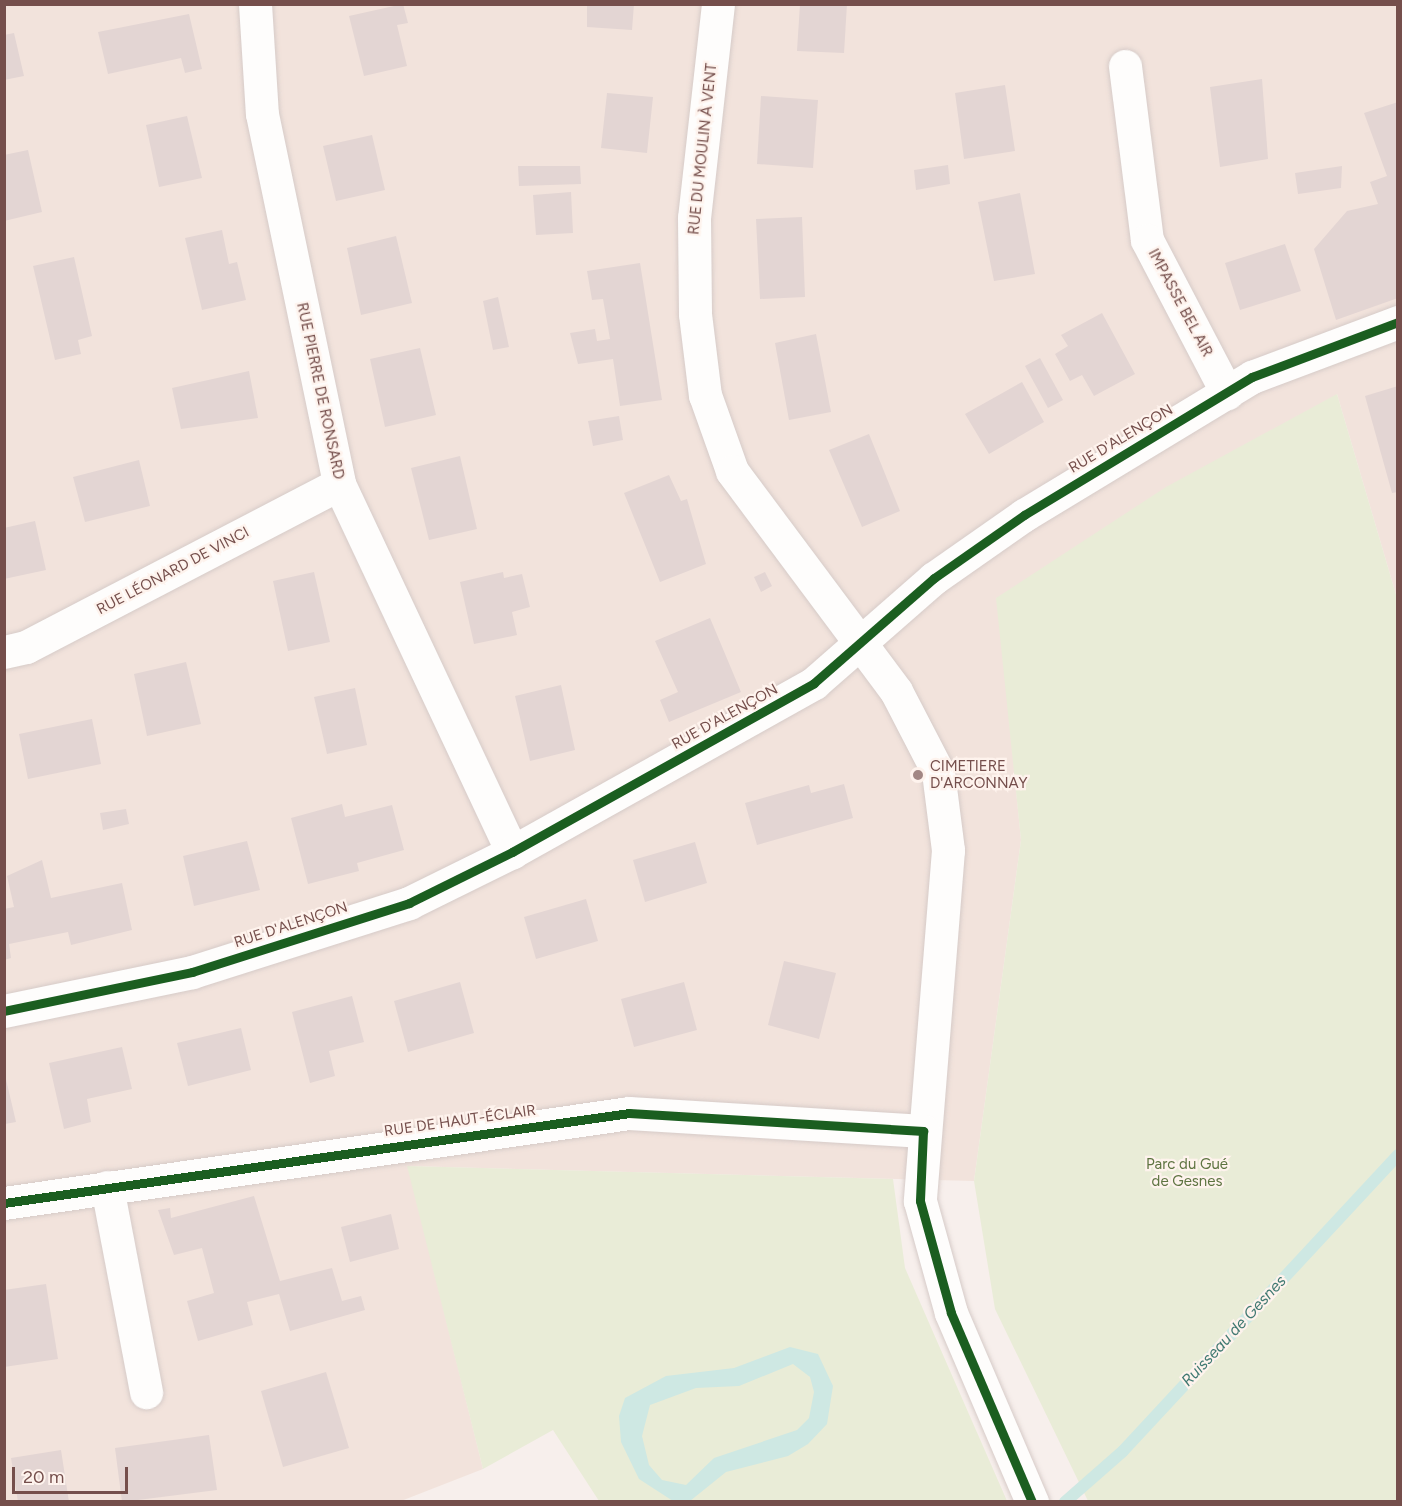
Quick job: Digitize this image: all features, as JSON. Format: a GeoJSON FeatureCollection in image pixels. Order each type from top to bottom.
{"type":"FeatureCollection","features":[{"type":"Feature","properties":{"kind":"street","name":"RUE PIERRE DE RONSARD"},"geometry":{"type":"LineString","coordinates":[[255,4],[262,114],[339,484],[512,852]]}},
{"type":"Feature","properties":{"kind":"street","name":"RUE DU MOULIN À VENT"},"geometry":{"type":"LineString","coordinates":[[718,4],[694,218],[695,314],[705,395],[732,471],[858,644],[896,691],[938,772],[948,850],[923,1131],[920,1201],[951,1313],[1032,1502]]}},
{"type":"Feature","properties":{"kind":"street","name":"IMPASSE BEL AIR"},"geometry":{"type":"LineString","coordinates":[[1125,66],[1147,240],[1227,393]]}},
{"type":"Feature","properties":{"kind":"street","name":"RUE D'ALENÇON"},"geometry":{"type":"LineString","coordinates":[[4,1011],[192,972],[410,903],[512,852],[791,698],[934,578],[1024,515],[1252,377],[1398,322]]}},
{"type":"Feature","properties":{"kind":"street","name":"RUE LÉONARD DE VINCI"},"geometry":{"type":"LineString","coordinates":[[4,652],[26,647],[339,484]]}},
{"type":"Feature","properties":{"kind":"street","name":"RUE DE HAUT-ÉCLAIR"},"geometry":{"type":"LineString","coordinates":[[4,1203],[629,1113],[923,1131]]}},
{"type":"Feature","properties":{"kind":"street"},"geometry":{"type":"LineString","coordinates":[[107,1187],[146,1392]]}},
{"type":"Feature","properties":{"kind":"shaded area"},"geometry":{"type":"Polygon","coordinates":[[[5,5],[1397,5],[1397,598],[1337,394],[1014,770],[1021,840],[974,1181],[408,1166],[483,1469],[401,1501],[5,1502],[5,5]]]}},
{"type":"Feature","properties":{"kind":"green space","name":"Parc du Gué de Gesnes"},"geometry":{"type":"Polygon","coordinates":[[[1337,394],[1397,598],[1397,1501],[1088,1501],[995,1309],[974,1181],[1021,840],[996,598],[1166,487],[1337,394]]]}},
{"type":"Feature","properties":{"kind":"green space"},"geometry":{"type":"Polygon","coordinates":[[[407,1166],[893,1179],[905,1268],[1007,1501],[599,1501],[553,1430],[483,1469],[407,1166]]]}},
{"type":"Feature","properties":{"kind":"water"},"geometry":{"type":"Polygon","coordinates":[[[790,1347],[818,1354],[833,1386],[827,1424],[808,1444],[788,1456],[726,1472],[690,1501],[673,1501],[639,1479],[621,1442],[619,1416],[625,1398],[666,1376],[734,1368],[790,1347]],[[793,1364],[739,1386],[696,1388],[650,1405],[642,1436],[649,1465],[662,1480],[686,1485],[714,1458],[797,1430],[809,1418],[814,1392],[810,1377],[793,1364]]]}},
{"type":"Feature","properties":{"kind":"building"},"geometry":{"type":"Polygon","coordinates":[[[403,4],[408,23],[397,25],[407,66],[364,76],[349,16],[403,4]]]}},
{"type":"Feature","properties":{"kind":"building"},"geometry":{"type":"Polygon","coordinates":[[[587,4],[634,4],[632,30],[587,27],[587,4]]]}},
{"type":"Feature","properties":{"kind":"building"},"geometry":{"type":"Polygon","coordinates":[[[800,4],[847,4],[844,53],[797,51],[800,4]]]}},
{"type":"Feature","properties":{"kind":"building"},"geometry":{"type":"Polygon","coordinates":[[[189,14],[202,69],[185,73],[181,58],[108,74],[98,32],[189,14]]]}},
{"type":"Feature","properties":{"kind":"building"},"geometry":{"type":"Polygon","coordinates":[[[14,33],[24,76],[4,80],[4,35],[14,33]]]}},
{"type":"Feature","properties":{"kind":"building"},"geometry":{"type":"Polygon","coordinates":[[[1262,79],[1268,159],[1220,167],[1210,87],[1262,79]]]}},
{"type":"Feature","properties":{"kind":"building"},"geometry":{"type":"Polygon","coordinates":[[[1005,85],[1015,151],[964,159],[955,93],[1005,85]]]}},
{"type":"Feature","properties":{"kind":"building"},"geometry":{"type":"Polygon","coordinates":[[[607,93],[653,97],[647,153],[601,148],[607,93]]]}},
{"type":"Feature","properties":{"kind":"building"},"geometry":{"type":"Polygon","coordinates":[[[761,96],[818,100],[813,168],[757,164],[761,96]]]}},
{"type":"Feature","properties":{"kind":"building"},"geometry":{"type":"Polygon","coordinates":[[[1398,102],[1398,298],[1336,320],[1314,249],[1347,211],[1378,204],[1370,182],[1387,176],[1364,113],[1398,102]]]}},
{"type":"Feature","properties":{"kind":"building"},"geometry":{"type":"Polygon","coordinates":[[[187,116],[202,178],[159,187],[146,125],[187,116]]]}},
{"type":"Feature","properties":{"kind":"building"},"geometry":{"type":"Polygon","coordinates":[[[372,135],[385,190],[336,201],[323,146],[372,135]]]}},
{"type":"Feature","properties":{"kind":"building"},"geometry":{"type":"Polygon","coordinates":[[[28,150],[42,212],[4,221],[4,155],[28,150]]]}},
{"type":"Feature","properties":{"kind":"building"},"geometry":{"type":"Polygon","coordinates":[[[948,165],[950,184],[916,190],[914,170],[948,165]]]}},
{"type":"Feature","properties":{"kind":"building"},"geometry":{"type":"Polygon","coordinates":[[[518,166],[580,166],[581,184],[519,186],[518,166]]]}},
{"type":"Feature","properties":{"kind":"building"},"geometry":{"type":"Polygon","coordinates":[[[1342,166],[1341,188],[1298,194],[1295,173],[1342,166]]]}},
{"type":"Feature","properties":{"kind":"building"},"geometry":{"type":"Polygon","coordinates":[[[571,192],[573,233],[536,235],[533,195],[571,192]]]}},
{"type":"Feature","properties":{"kind":"building"},"geometry":{"type":"Polygon","coordinates":[[[1020,193],[1035,274],[994,281],[978,202],[1020,193]]]}},
{"type":"Feature","properties":{"kind":"building"},"geometry":{"type":"Polygon","coordinates":[[[802,217],[805,297],[760,299],[756,219],[802,217]]]}},
{"type":"Feature","properties":{"kind":"building"},"geometry":{"type":"Polygon","coordinates":[[[222,230],[229,264],[237,262],[246,300],[202,310],[185,238],[222,230]]]}},
{"type":"Feature","properties":{"kind":"building"},"geometry":{"type":"Polygon","coordinates":[[[396,236],[412,303],[361,315],[347,248],[396,236]]]}},
{"type":"Feature","properties":{"kind":"building"},"geometry":{"type":"Polygon","coordinates":[[[1285,244],[1301,291],[1240,310],[1225,263],[1285,244]]]}},
{"type":"Feature","properties":{"kind":"building"},"geometry":{"type":"Polygon","coordinates":[[[74,257],[92,336],[78,340],[81,354],[55,360],[33,266],[74,257]]]}},
{"type":"Feature","properties":{"kind":"building"},"geometry":{"type":"Polygon","coordinates":[[[640,263],[662,400],[620,406],[613,359],[578,364],[570,333],[595,329],[597,341],[610,339],[603,299],[592,300],[587,271],[640,263]]]}},
{"type":"Feature","properties":{"kind":"building"},"geometry":{"type":"Polygon","coordinates":[[[498,297],[509,347],[493,350],[483,301],[498,297]]]}},
{"type":"Feature","properties":{"kind":"building"},"geometry":{"type":"Polygon","coordinates":[[[1102,313],[1135,374],[1094,396],[1082,375],[1070,381],[1055,354],[1068,346],[1061,335],[1102,313]]]}},
{"type":"Feature","properties":{"kind":"building"},"geometry":{"type":"Polygon","coordinates":[[[816,334],[831,412],[789,420],[775,343],[816,334]]]}},
{"type":"Feature","properties":{"kind":"building"},"geometry":{"type":"Polygon","coordinates":[[[420,348],[436,415],[385,427],[370,359],[420,348]]]}},
{"type":"Feature","properties":{"kind":"building"},"geometry":{"type":"Polygon","coordinates":[[[1040,358],[1063,400],[1048,408],[1025,366],[1040,358]]]}},
{"type":"Feature","properties":{"kind":"building"},"geometry":{"type":"Polygon","coordinates":[[[249,371],[258,418],[181,429],[172,388],[249,371]]]}},
{"type":"Feature","properties":{"kind":"building"},"geometry":{"type":"Polygon","coordinates":[[[1022,382],[1044,422],[989,454],[965,414],[1022,382]]]}},
{"type":"Feature","properties":{"kind":"building"},"geometry":{"type":"Polygon","coordinates":[[[1398,386],[1398,492],[1392,493],[1365,396],[1398,386]]]}},
{"type":"Feature","properties":{"kind":"building"},"geometry":{"type":"Polygon","coordinates":[[[619,416],[623,440],[593,446],[588,421],[619,416]]]}},
{"type":"Feature","properties":{"kind":"building"},"geometry":{"type":"Polygon","coordinates":[[[869,434],[900,511],[862,527],[829,450],[869,434]]]}},
{"type":"Feature","properties":{"kind":"building"},"geometry":{"type":"Polygon","coordinates":[[[460,456],[477,529],[429,540],[411,468],[460,456]]]}},
{"type":"Feature","properties":{"kind":"building"},"geometry":{"type":"Polygon","coordinates":[[[139,460],[150,506],[85,522],[73,477],[139,460]]]}},
{"type":"Feature","properties":{"kind":"building"},"geometry":{"type":"Polygon","coordinates":[[[669,475],[681,501],[687,499],[706,564],[660,582],[624,493],[669,475]]]}},
{"type":"Feature","properties":{"kind":"building"},"geometry":{"type":"Polygon","coordinates":[[[35,521],[46,570],[4,579],[4,528],[35,521]]]}},
{"type":"Feature","properties":{"kind":"building"},"geometry":{"type":"Polygon","coordinates":[[[314,572],[330,642],[288,651],[273,581],[314,572]]]}},
{"type":"Feature","properties":{"kind":"building"},"geometry":{"type":"Polygon","coordinates":[[[503,572],[504,578],[522,574],[530,607],[512,612],[517,635],[474,644],[460,582],[503,572]]]}},
{"type":"Feature","properties":{"kind":"building"},"geometry":{"type":"Polygon","coordinates":[[[765,572],[772,586],[761,592],[754,577],[765,572]]]}},
{"type":"Feature","properties":{"kind":"building"},"geometry":{"type":"Polygon","coordinates":[[[710,618],[741,692],[669,722],[660,700],[678,692],[655,641],[710,618]]]}},
{"type":"Feature","properties":{"kind":"building"},"geometry":{"type":"Polygon","coordinates":[[[186,662],[201,724],[147,736],[134,674],[186,662]]]}},
{"type":"Feature","properties":{"kind":"building"},"geometry":{"type":"Polygon","coordinates":[[[561,685],[575,750],[530,761],[515,696],[561,685]]]}},
{"type":"Feature","properties":{"kind":"building"},"geometry":{"type":"Polygon","coordinates":[[[355,688],[367,745],[327,754],[314,697],[355,688]]]}},
{"type":"Feature","properties":{"kind":"building"},"geometry":{"type":"Polygon","coordinates":[[[92,719],[101,764],[28,779],[19,734],[92,719]]]}},
{"type":"Feature","properties":{"kind":"building"},"geometry":{"type":"Polygon","coordinates":[[[844,784],[853,818],[757,845],[745,803],[809,785],[811,793],[844,784]]]}},
{"type":"Feature","properties":{"kind":"building"},"geometry":{"type":"Polygon","coordinates":[[[342,804],[345,817],[392,805],[404,850],[357,863],[359,871],[308,884],[291,818],[342,804]]]}},
{"type":"Feature","properties":{"kind":"building"},"geometry":{"type":"Polygon","coordinates":[[[126,809],[129,824],[103,830],[100,813],[126,809]]]}},
{"type":"Feature","properties":{"kind":"building"},"geometry":{"type":"Polygon","coordinates":[[[247,841],[260,890],[194,906],[183,856],[247,841]]]}},
{"type":"Feature","properties":{"kind":"building"},"geometry":{"type":"Polygon","coordinates":[[[695,842],[707,883],[645,902],[633,860],[695,842]]]}},
{"type":"Feature","properties":{"kind":"building"},"geometry":{"type":"Polygon","coordinates":[[[42,860],[51,898],[122,883],[132,930],[71,945],[68,932],[9,944],[11,958],[4,960],[4,909],[14,907],[7,876],[42,860]]]}},
{"type":"Feature","properties":{"kind":"building"},"geometry":{"type":"Polygon","coordinates":[[[586,899],[598,941],[536,959],[524,917],[586,899]]]}},
{"type":"Feature","properties":{"kind":"building"},"geometry":{"type":"Polygon","coordinates":[[[784,961],[836,973],[819,1039],[768,1025],[784,961]]]}},
{"type":"Feature","properties":{"kind":"building"},"geometry":{"type":"Polygon","coordinates":[[[460,982],[474,1033],[408,1052],[394,1001],[460,982]]]}},
{"type":"Feature","properties":{"kind":"building"},"geometry":{"type":"Polygon","coordinates":[[[684,982],[697,1030],[634,1047],[621,999],[684,982]]]}},
{"type":"Feature","properties":{"kind":"building"},"geometry":{"type":"Polygon","coordinates":[[[352,996],[364,1042],[329,1051],[335,1076],[310,1083],[292,1012],[352,996]]]}},
{"type":"Feature","properties":{"kind":"building"},"geometry":{"type":"Polygon","coordinates":[[[241,1028],[251,1070],[188,1086],[177,1043],[241,1028]]]}},
{"type":"Feature","properties":{"kind":"building"},"geometry":{"type":"Polygon","coordinates":[[[122,1047],[132,1089],[87,1099],[91,1122],[64,1129],[49,1063],[122,1047]]]}},
{"type":"Feature","properties":{"kind":"building"},"geometry":{"type":"Polygon","coordinates":[[[5,1075],[16,1122],[5,1124],[5,1075]]]}},
{"type":"Feature","properties":{"kind":"building"},"geometry":{"type":"Polygon","coordinates":[[[254,1196],[280,1281],[332,1268],[342,1301],[361,1296],[365,1310],[290,1331],[279,1294],[247,1302],[253,1325],[198,1341],[187,1301],[214,1293],[202,1248],[174,1255],[158,1210],[170,1208],[171,1218],[254,1196]]]}},
{"type":"Feature","properties":{"kind":"building"},"geometry":{"type":"Polygon","coordinates":[[[391,1214],[399,1249],[350,1262],[341,1227],[391,1214]]]}},
{"type":"Feature","properties":{"kind":"building"},"geometry":{"type":"Polygon","coordinates":[[[46,1284],[58,1359],[4,1367],[4,1290],[46,1284]]]}},
{"type":"Feature","properties":{"kind":"building"},"geometry":{"type":"Polygon","coordinates":[[[326,1372],[349,1448],[283,1467],[261,1391],[326,1372]]]}},
{"type":"Feature","properties":{"kind":"building"},"geometry":{"type":"Polygon","coordinates":[[[209,1435],[217,1490],[122,1502],[115,1448],[209,1435]]]}},
{"type":"Feature","properties":{"kind":"building"},"geometry":{"type":"Polygon","coordinates":[[[61,1450],[69,1502],[18,1502],[11,1458],[61,1450]]]}},
{"type":"Feature","properties":{"kind":"waterway","name":"Ruisseau de Gesnes"},"geometry":{"type":"LineString","coordinates":[[1065,1502],[1123,1451],[1398,1155]]}},
{"type":"Feature","properties":{"kind":"cycle path"},"geometry":{"type":"LineString","coordinates":[[4,1011],[192,972],[409,903],[512,852],[814,683],[934,578],[1024,515],[1252,377],[1398,322]]}},
{"type":"Feature","properties":{"kind":"cycle path"},"geometry":{"type":"LineString","coordinates":[[4,1203],[629,1113],[923,1131],[920,1201],[951,1313],[1032,1502]]}},
{"type":"Feature","properties":{"kind":"place","name":"CIMETIERE D'ARCONNAY"},"geometry":{"type":"Point","coordinates":[918,775]}}]}
